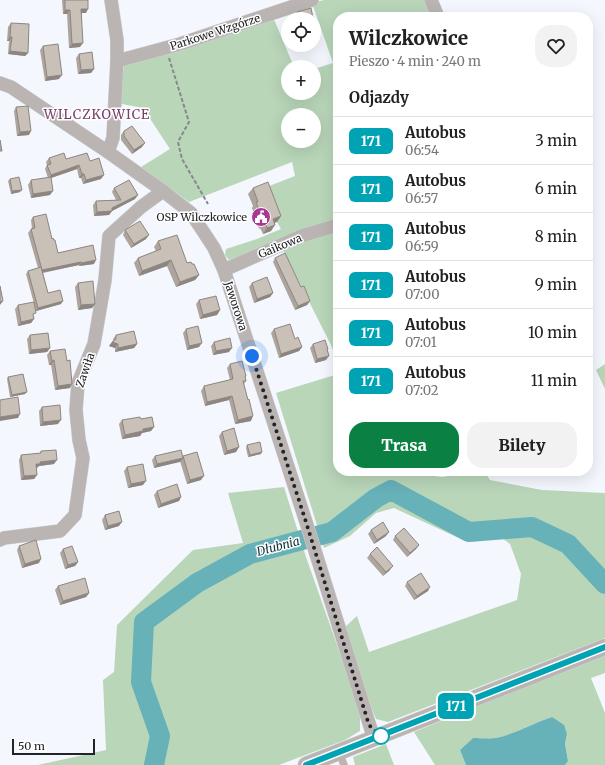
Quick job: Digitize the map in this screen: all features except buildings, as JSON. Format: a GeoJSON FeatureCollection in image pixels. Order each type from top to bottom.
{"type":"FeatureCollection","features":[{"type":"Feature","properties":{"kind":"street"},"geometry":{"type":"LineString","coordinates":[[108,152],[113,138],[117,61],[117,40],[111,0]]}},
{"type":"Feature","properties":{"kind":"street","name":"Parkowe Wzgórze"},"geometry":{"type":"LineString","coordinates":[[117,61],[166,48],[312,0]]}},
{"type":"Feature","properties":{"kind":"street"},"geometry":{"type":"LineString","coordinates":[[432,0],[436,12]]}},
{"type":"Feature","properties":{"kind":"street","name":"Jaworowa"},"geometry":{"type":"LineString","coordinates":[[0,83],[11,87],[163,191],[190,213],[214,248],[224,270],[306,522],[374,739]]}},
{"type":"Feature","properties":{"kind":"street","name":"Zawiła"},"geometry":{"type":"LineString","coordinates":[[0,540],[4,538],[60,531],[75,515],[83,458],[79,440],[76,410],[78,383],[94,344],[105,280],[109,236],[141,207],[163,191]]}},
{"type":"Feature","properties":{"kind":"street","name":"Gaikowa"},"geometry":{"type":"LineString","coordinates":[[224,270],[301,236],[333,226]]}},
{"type":"Feature","properties":{"kind":"street"},"geometry":{"type":"LineString","coordinates":[[306,765],[342,759],[374,739],[605,647]]}},
{"type":"Feature","properties":{"kind":"path"},"geometry":{"type":"LineString","coordinates":[[166,48],[189,122],[178,142],[182,158],[208,204]]}},
{"type":"Feature","properties":{"kind":"green space"},"geometry":{"type":"Polygon","coordinates":[[[324,0],[426,0],[431,12],[333,12],[333,63],[321,29],[321,12],[315,12],[312,3],[324,0]]]}},
{"type":"Feature","properties":{"kind":"green space"},"geometry":{"type":"Polygon","coordinates":[[[273,17],[281,36],[281,52],[288,52],[291,60],[281,60],[281,100],[321,100],[321,67],[333,63],[333,222],[229,260],[225,255],[226,249],[281,229],[264,188],[295,176],[292,162],[189,202],[141,167],[170,149],[143,108],[117,103],[124,66],[273,17]]]}},
{"type":"Feature","properties":{"kind":"green space"},"geometry":{"type":"Polygon","coordinates":[[[333,230],[333,350],[283,250],[333,230]]]}},
{"type":"Feature","properties":{"kind":"green space"},"geometry":{"type":"Polygon","coordinates":[[[605,364],[605,389],[596,370],[605,364]]]}},
{"type":"Feature","properties":{"kind":"green space"},"geometry":{"type":"Polygon","coordinates":[[[333,376],[333,476],[487,476],[490,480],[542,490],[605,493],[605,638],[388,722],[376,719],[345,627],[357,616],[369,652],[517,600],[521,574],[510,544],[502,538],[465,541],[394,508],[376,513],[350,536],[324,548],[276,393],[333,376]]]}},
{"type":"Feature","properties":{"kind":"green space"},"geometry":{"type":"Polygon","coordinates":[[[284,487],[306,557],[360,710],[360,731],[345,740],[279,765],[38,765],[106,750],[103,680],[114,672],[117,625],[193,550],[243,543],[228,493],[284,487]]]}},
{"type":"Feature","properties":{"kind":"green space"},"geometry":{"type":"Polygon","coordinates":[[[605,654],[605,673],[591,678],[605,713],[605,765],[565,765],[568,761],[565,744],[567,734],[552,717],[503,736],[493,738],[473,738],[460,750],[466,765],[435,765],[414,732],[605,654]]]}},
{"type":"Feature","properties":{"kind":"green space"},"geometry":{"type":"Polygon","coordinates":[[[386,744],[394,765],[355,765],[353,757],[386,744]]]}},
{"type":"Feature","properties":{"kind":"water"},"geometry":{"type":"Polygon","coordinates":[[[552,717],[564,725],[567,734],[565,744],[568,761],[565,765],[466,765],[460,750],[473,738],[493,738],[503,736],[552,717]]]}},
{"type":"Feature","properties":{"kind":"waterway","name":"Dłubnia"},"geometry":{"type":"LineString","coordinates":[[154,765],[160,736],[141,682],[144,622],[197,583],[250,554],[332,532],[376,498],[391,490],[469,532],[532,527],[568,544],[605,584]]}},
{"type":"Feature","properties":{"kind":"bus line","name":"171"},"geometry":{"type":"LineString","coordinates":[[306,765],[605,647]]}},
{"type":"Feature","properties":{"kind":"place","name":"OSP Wilczkowice"},"geometry":{"type":"Point","coordinates":[261,217]}},
{"type":"Feature","properties":{"kind":"district","name":"WILCZKOWICE"},"geometry":{"type":"Point","coordinates":[97,114]}},
{"type":"Feature","properties":{"kind":"route"},"geometry":{"type":"LineString","coordinates":[[252,356],[306,522],[369,725],[381,736]]}}]}
